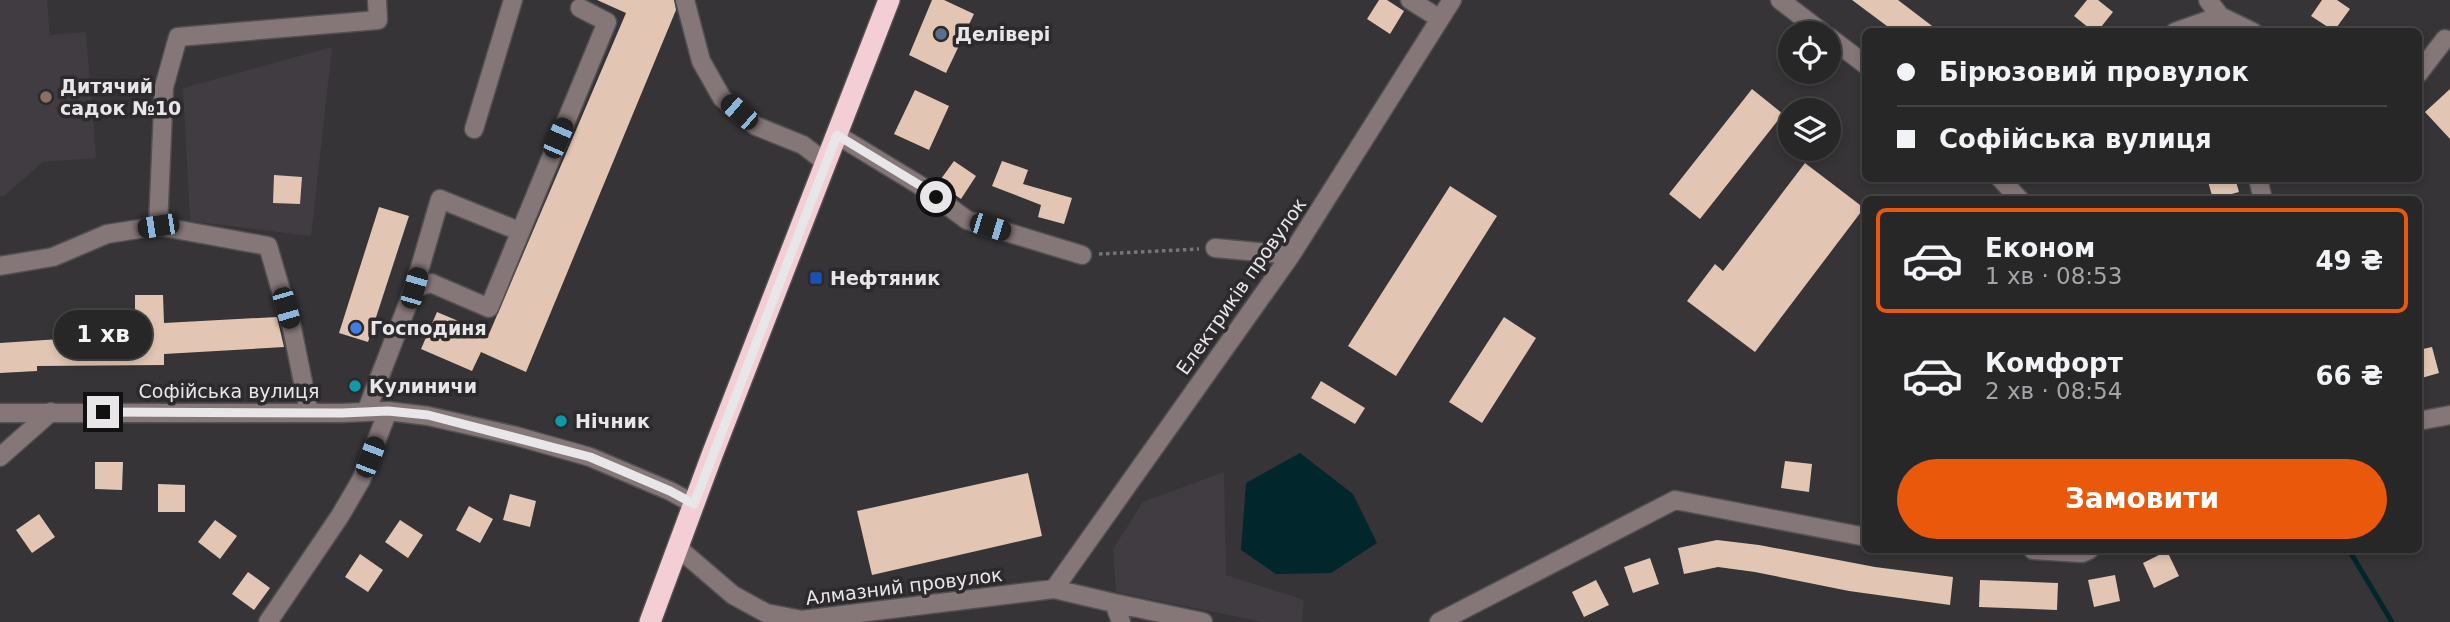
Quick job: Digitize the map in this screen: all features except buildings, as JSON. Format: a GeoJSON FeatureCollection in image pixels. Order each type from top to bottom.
{"type":"FeatureCollection","features":[{"type":"Feature","properties":{"kind":"highway"},"geometry":{"type":"LineString","coordinates":[[650,622],[889,0]]}},
{"type":"Feature","properties":{"kind":"street"},"geometry":{"type":"LineString","coordinates":[[158,226],[164,87],[178,37],[378,20],[377,0]]}},
{"type":"Feature","properties":{"kind":"street"},"geometry":{"type":"LineString","coordinates":[[474,129],[513,0]]}},
{"type":"Feature","properties":{"kind":"street"},"geometry":{"type":"LineString","coordinates":[[685,0],[701,61],[722,98],[756,126],[803,145],[825,162]]}},
{"type":"Feature","properties":{"kind":"street"},"geometry":{"type":"LineString","coordinates":[[1410,0],[1440,19]]}},
{"type":"Feature","properties":{"kind":"street","name":"Електриків провулок"},"geometry":{"type":"LineString","coordinates":[[1054,589],[1291,255],[1452,0]]}},
{"type":"Feature","properties":{"kind":"street"},"geometry":{"type":"LineString","coordinates":[[1780,0],[1807,21]]}},
{"type":"Feature","properties":{"kind":"street"},"geometry":{"type":"LineString","coordinates":[[2198,28],[2222,24],[2208,0]]}},
{"type":"Feature","properties":{"kind":"street"},"geometry":{"type":"LineString","coordinates":[[414,288],[431,283],[489,308],[607,22],[580,8]]}},
{"type":"Feature","properties":{"kind":"street"},"geometry":{"type":"LineString","coordinates":[[2422,69],[2445,39]]}},
{"type":"Feature","properties":{"kind":"street"},"geometry":{"type":"LineString","coordinates":[[1841,46],[1862,62]]}},
{"type":"Feature","properties":{"kind":"street"},"geometry":{"type":"LineString","coordinates":[[837,135],[921,186],[967,220],[1082,255]]}},
{"type":"Feature","properties":{"kind":"street"},"geometry":{"type":"LineString","coordinates":[[2004,182],[2016,196]]}},
{"type":"Feature","properties":{"kind":"street"},"geometry":{"type":"LineString","coordinates":[[366,412],[414,288],[440,199],[519,232]]}},
{"type":"Feature","properties":{"kind":"street"},"geometry":{"type":"LineString","coordinates":[[0,267],[53,257],[107,234],[158,226],[268,246],[292,328],[309,412]]}},
{"type":"Feature","properties":{"kind":"street"},"geometry":{"type":"LineString","coordinates":[[1215,248],[1291,255]]}},
{"type":"Feature","properties":{"kind":"street"},"geometry":{"type":"LineString","coordinates":[[268,622],[321,545],[361,480],[388,411]]}},
{"type":"Feature","properties":{"kind":"street","name":"Софійська вулиця"},"geometry":{"type":"LineString","coordinates":[[0,413],[388,411],[428,415],[590,457],[694,504]]}},
{"type":"Feature","properties":{"kind":"street"},"geometry":{"type":"LineString","coordinates":[[0,457],[51,412]]}},
{"type":"Feature","properties":{"kind":"street"},"geometry":{"type":"LineString","coordinates":[[2422,420],[2450,415]]}},
{"type":"Feature","properties":{"kind":"street"},"geometry":{"type":"LineString","coordinates":[[1439,622],[1675,500],[1862,536]]}},
{"type":"Feature","properties":{"kind":"street","name":"Алмазний провулок"},"geometry":{"type":"LineString","coordinates":[[677,547],[733,594],[766,613],[802,620],[1054,589],[1203,622]]}},
{"type":"Feature","properties":{"kind":"street"},"geometry":{"type":"LineString","coordinates":[[1114,603],[1121,622]]}},
{"type":"Feature","properties":{"kind":"path"},"geometry":{"type":"LineString","coordinates":[[1082,255],[1215,248]]}},
{"type":"Feature","properties":{"kind":"shaded area","name":"Дитячий садок №10"},"geometry":{"type":"Polygon","coordinates":[[[0,0],[47,0],[50,35],[86,32],[96,158],[43,162],[4,196],[0,196],[0,0]]]}},
{"type":"Feature","properties":{"kind":"shaded area"},"geometry":{"type":"Polygon","coordinates":[[[332,47],[311,236],[190,221],[183,88],[332,47]]]}},
{"type":"Feature","properties":{"kind":"shaded area"},"geometry":{"type":"Polygon","coordinates":[[[1224,472],[1226,575],[1304,600],[1302,622],[1263,622],[1116,592],[1113,549],[1143,502],[1224,472]]]}},
{"type":"Feature","properties":{"kind":"water"},"geometry":{"type":"Polygon","coordinates":[[[1300,453],[1353,494],[1377,543],[1331,573],[1276,574],[1241,550],[1246,483],[1300,453]]]}},
{"type":"Feature","properties":{"kind":"waterway"},"geometry":{"type":"LineString","coordinates":[[2351,553],[2392,622]]}},
{"type":"Feature","properties":{"kind":"place","name":"Делівері"},"geometry":{"type":"Point","coordinates":[941,34]}},
{"type":"Feature","properties":{"kind":"place","name":"Дитячий садок №10"},"geometry":{"type":"Point","coordinates":[46,97]}},
{"type":"Feature","properties":{"kind":"place","name":"Нефтяник"},"geometry":{"type":"Point","coordinates":[816,278]}},
{"type":"Feature","properties":{"kind":"place","name":"Господиня"},"geometry":{"type":"Point","coordinates":[356,328]}},
{"type":"Feature","properties":{"kind":"place","name":"Кулиничи"},"geometry":{"type":"Point","coordinates":[355,386]}},
{"type":"Feature","properties":{"kind":"place","name":"Нічник"},"geometry":{"type":"Point","coordinates":[561,421]}},
{"type":"Feature","properties":{"kind":"route"},"geometry":{"type":"LineString","coordinates":[[103,412],[388,411],[428,415],[590,457],[638,476],[694,504],[837,135],[936,197]]}}]}
